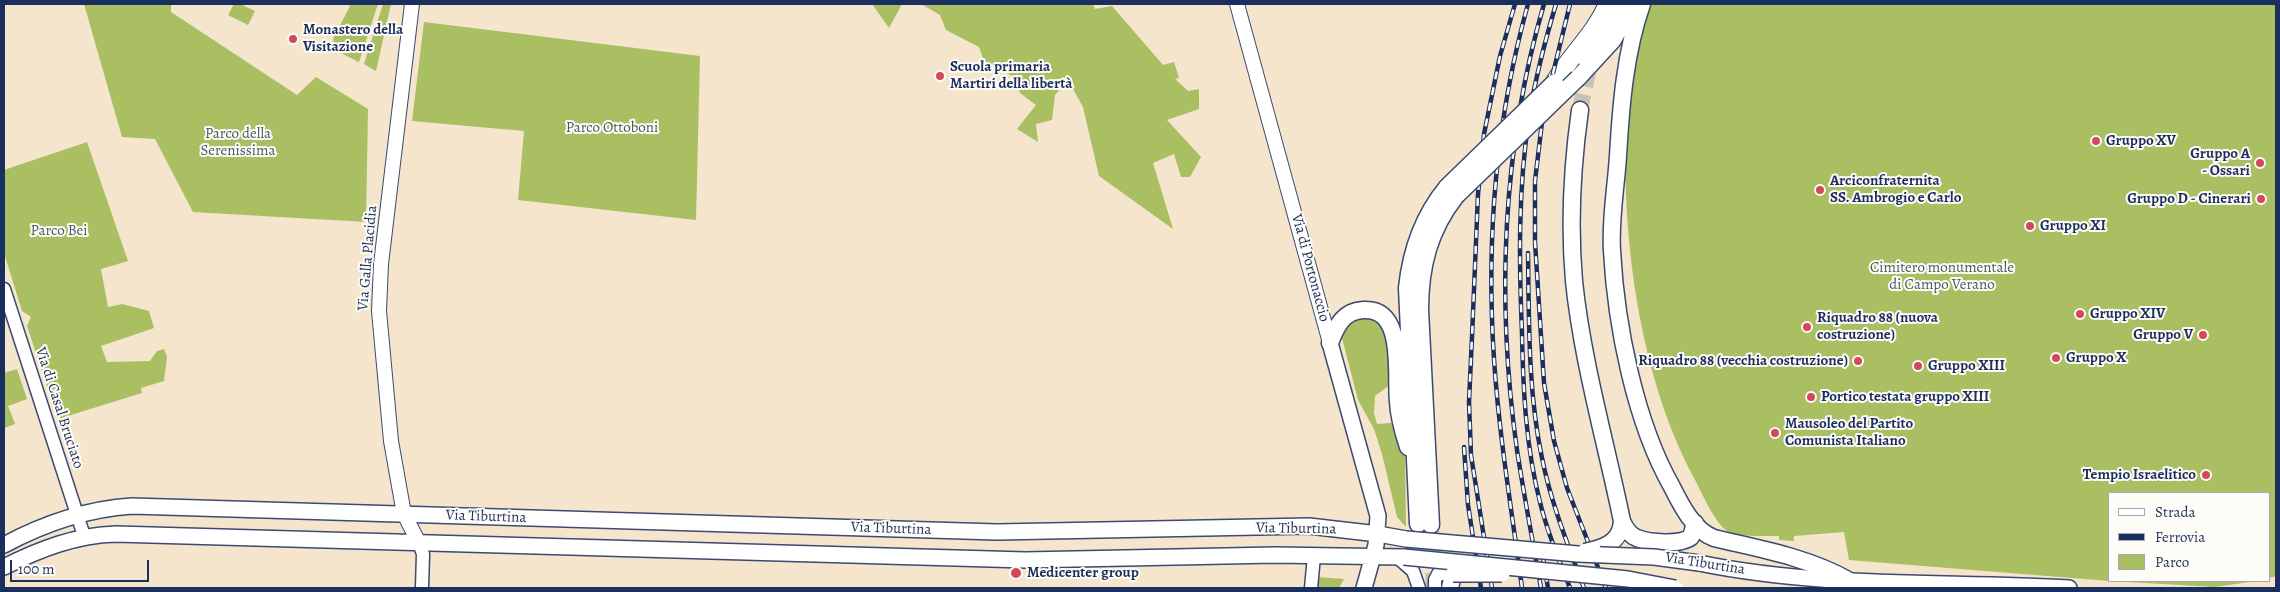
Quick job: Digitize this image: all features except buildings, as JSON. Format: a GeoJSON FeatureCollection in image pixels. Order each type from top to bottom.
{"type":"FeatureCollection","features":[{"type":"Feature","properties":{"kind":"highway"},"geometry":{"type":"LineString","coordinates":[[1586,46],[1608,4]]}},
{"type":"Feature","properties":{"kind":"highway"},"geometry":{"type":"LineString","coordinates":[[1620,4],[1605,30],[1569,61],[1555,82],[1451,191],[1425,220],[1408,274],[1407,311],[1416,471],[1425,525],[1420,279],[1431,236],[1451,191],[1578,78],[1613,40],[1633,4]]}},
{"type":"Feature","properties":{"kind":"highway"},"geometry":{"type":"LineString","coordinates":[[1642,4],[1634,32],[1622,96],[1612,250],[1619,313],[1642,418],[1661,467],[1693,530]]}},
{"type":"Feature","properties":{"kind":"highway"},"geometry":{"type":"LineString","coordinates":[[1580,110],[1574,154],[1572,204],[1574,281],[1582,336],[1625,528],[1634,536],[1643,540],[1679,543],[1693,530],[1701,530],[1711,537],[1804,560],[1824,567],[1848,580]]}},
{"type":"Feature","properties":{"kind":"highway"},"geometry":{"type":"LineString","coordinates":[[1330,343],[1342,319],[1354,311],[1372,310],[1382,315],[1390,323],[1395,336],[1399,415],[1416,471]]}},
{"type":"Feature","properties":{"kind":"highway"},"geometry":{"type":"LineString","coordinates":[[1585,552],[1614,540],[1621,530],[1622,521]]}},
{"type":"Feature","properties":{"kind":"main road","name":"Via Galla Placidia"},"geometry":{"type":"LineString","coordinates":[[404,514],[388,414],[379,293],[412,4]]}},
{"type":"Feature","properties":{"kind":"main road","name":"Via di Portonaccio"},"geometry":{"type":"LineString","coordinates":[[1238,4],[1377,511],[1378,534]]}},
{"type":"Feature","properties":{"kind":"main road","name":"Via Tiburtina"},"geometry":{"type":"LineString","coordinates":[[4,545],[55,522],[132,506],[997,532],[1308,526],[1406,539],[1654,557],[1746,571],[1955,588]]}},
{"type":"Feature","properties":{"kind":"main road"},"geometry":{"type":"LineString","coordinates":[[404,514],[419,543]]}},
{"type":"Feature","properties":{"kind":"main road","name":"Via Tiburtina"},"geometry":{"type":"LineString","coordinates":[[4,567],[36,552],[84,536],[116,534],[1039,560],[1314,556],[1373,557],[1551,571],[1628,579],[1675,588]]}},
{"type":"Feature","properties":{"kind":"main road"},"geometry":{"type":"LineString","coordinates":[[1364,588],[1378,534]]}},
{"type":"Feature","properties":{"kind":"main road"},"geometry":{"type":"LineString","coordinates":[[1443,584],[1491,575],[1551,571]]}},
{"type":"Feature","properties":{"kind":"main road","name":"Via Tiburtina"},"geometry":{"type":"LineString","coordinates":[[1913,584],[2069,588]]}},
{"type":"Feature","properties":{"kind":"street","name":"Via di Casal Bruciato"},"geometry":{"type":"LineString","coordinates":[[4,289],[84,536]]}},
{"type":"Feature","properties":{"kind":"street"},"geometry":{"type":"LineString","coordinates":[[419,543],[422,554],[422,588]]}},
{"type":"Feature","properties":{"kind":"street"},"geometry":{"type":"LineString","coordinates":[[1311,588],[1314,556]]}},
{"type":"Feature","properties":{"kind":"street"},"geometry":{"type":"LineString","coordinates":[[1402,559],[1413,571],[1418,585]]}},
{"type":"Feature","properties":{"kind":"green space","name":"Parco della Serenissima"},"geometry":{"type":"Polygon","coordinates":[[[84,4],[171,4],[171,12],[297,95],[316,77],[368,109],[366,222],[193,212],[155,139],[122,137],[84,4]]]}},
{"type":"Feature","properties":{"kind":"green space"},"geometry":{"type":"Polygon","coordinates":[[[234,4],[240,4],[255,11],[248,25],[228,15],[234,4]]]}},
{"type":"Feature","properties":{"kind":"green space"},"geometry":{"type":"Polygon","coordinates":[[[351,4],[378,4],[359,62],[339,51],[333,39],[351,4]]]}},
{"type":"Feature","properties":{"kind":"green space"},"geometry":{"type":"Polygon","coordinates":[[[383,4],[391,4],[376,71],[364,64],[383,4]]]}},
{"type":"Feature","properties":{"kind":"green space"},"geometry":{"type":"Polygon","coordinates":[[[872,4],[902,4],[889,28],[872,4]]]}},
{"type":"Feature","properties":{"kind":"green space"},"geometry":{"type":"Polygon","coordinates":[[[921,4],[1093,4],[1095,9],[1112,6],[1163,65],[1174,62],[1179,78],[1175,79],[1188,91],[1199,89],[1199,109],[1167,120],[1201,157],[1190,177],[1181,177],[1174,154],[1153,163],[1173,229],[1099,176],[1083,107],[1073,89],[1063,86],[1055,95],[1052,120],[1036,124],[1038,142],[1017,129],[1036,105],[1020,93],[1016,78],[984,61],[979,47],[946,30],[940,15],[921,4]]]}},
{"type":"Feature","properties":{"kind":"green space","name":"Cimitero monumentale di Campo Verano"},"geometry":{"type":"Polygon","coordinates":[[[1647,4],[2276,4],[2276,576],[2270,578],[2270,492],[2108,492],[2108,581],[1849,560],[1844,532],[1794,536],[1794,541],[1779,540],[1779,536],[1752,536],[1727,531],[1717,521],[1704,498],[1674,435],[1658,390],[1645,342],[1629,244],[1626,194],[1628,100],[1647,4]]]}},
{"type":"Feature","properties":{"kind":"green space","name":"Parco Ottoboni"},"geometry":{"type":"Polygon","coordinates":[[[424,22],[700,56],[696,220],[518,200],[524,131],[412,121],[424,22]]]}},
{"type":"Feature","properties":{"kind":"green space","name":"Parco Bei"},"geometry":{"type":"Polygon","coordinates":[[[87,142],[128,261],[101,269],[108,307],[122,304],[149,311],[154,328],[101,346],[107,362],[150,361],[157,351],[164,349],[167,357],[164,381],[141,388],[142,393],[58,419],[27,326],[31,317],[22,311],[4,253],[4,170],[87,142]]]}},
{"type":"Feature","properties":{"kind":"green space"},"geometry":{"type":"Polygon","coordinates":[[[1361,315],[1377,319],[1388,332],[1391,384],[1375,396],[1374,413],[1377,424],[1391,423],[1405,447],[1406,527],[1397,517],[1382,454],[1374,429],[1358,400],[1342,338],[1348,324],[1361,315]]]}},
{"type":"Feature","properties":{"kind":"green space"},"geometry":{"type":"Polygon","coordinates":[[[17,369],[27,399],[8,406],[15,424],[4,428],[4,373],[17,369]]]}},
{"type":"Feature","properties":{"kind":"green space"},"geometry":{"type":"Polygon","coordinates":[[[1317,577],[1344,579],[1339,588],[1317,588],[1317,577]]]}},
{"type":"Feature","properties":{"kind":"green space"},"geometry":{"type":"Polygon","coordinates":[[[2128,582],[2249,582],[2215,587],[2128,582]]]}},
{"type":"Feature","properties":{"kind":"tunnel"},"geometry":{"type":"LineString","coordinates":[[1580,110],[1590,62]]}},
{"type":"Feature","properties":{"kind":"tunnel"},"geometry":{"type":"LineString","coordinates":[[1431,525],[1434,588]]}},
{"type":"Feature","properties":{"kind":"railway"},"geometry":{"type":"LineString","coordinates":[[1492,588],[1471,455],[1469,402],[1478,194],[1484,134],[1500,56],[1515,4]]}},
{"type":"Feature","properties":{"kind":"railway"},"geometry":{"type":"LineString","coordinates":[[1522,588],[1496,388],[1491,270],[1496,180],[1501,135],[1517,47],[1528,4]]}},
{"type":"Feature","properties":{"kind":"railway"},"geometry":{"type":"LineString","coordinates":[[1541,588],[1517,450],[1510,394],[1506,338],[1505,281],[1511,169],[1519,113],[1530,58],[1544,4]]}},
{"type":"Feature","properties":{"kind":"railway"},"geometry":{"type":"LineString","coordinates":[[1556,4],[1537,75],[1525,145],[1520,225],[1520,279],[1524,397],[1531,461],[1546,524],[1570,588]]}},
{"type":"Feature","properties":{"kind":"railway"},"geometry":{"type":"LineString","coordinates":[[1570,4],[1543,114],[1535,181],[1535,242],[1544,383],[1554,441],[1567,488],[1606,588]]}},
{"type":"Feature","properties":{"kind":"railway"},"geometry":{"type":"LineString","coordinates":[[1528,253],[1530,356],[1537,433],[1550,491],[1560,524],[1584,588]]}},
{"type":"Feature","properties":{"kind":"railway"},"geometry":{"type":"LineString","coordinates":[[1464,447],[1468,505],[1481,588]]}},
{"type":"Feature","properties":{"kind":"railway"},"geometry":{"type":"LineString","coordinates":[[1543,558],[1548,588]]}},
{"type":"Feature","properties":{"kind":"place","name":"Monastero della Visitazione"},"geometry":{"type":"Point","coordinates":[293,39]}},
{"type":"Feature","properties":{"kind":"place","name":"Scuola primaria Martiri della libertà"},"geometry":{"type":"Point","coordinates":[940,76]}},
{"type":"Feature","properties":{"kind":"place","name":"Gruppo XV"},"geometry":{"type":"Point","coordinates":[2096,141]}},
{"type":"Feature","properties":{"kind":"place","name":"Gruppo A - Ossari"},"geometry":{"type":"Point","coordinates":[2260,163]}},
{"type":"Feature","properties":{"kind":"place","name":"Arciconfraternita SS. Ambrogio e Carlo"},"geometry":{"type":"Point","coordinates":[1820,190]}},
{"type":"Feature","properties":{"kind":"place","name":"Gruppo D - Cinerari"},"geometry":{"type":"Point","coordinates":[2261,199]}},
{"type":"Feature","properties":{"kind":"place","name":"Gruppo XI"},"geometry":{"type":"Point","coordinates":[2030,226]}},
{"type":"Feature","properties":{"kind":"place","name":"Gruppo XIV"},"geometry":{"type":"Point","coordinates":[2080,314]}},
{"type":"Feature","properties":{"kind":"place","name":"Riquadro 88 (nuova costruzione)"},"geometry":{"type":"Point","coordinates":[1807,327]}},
{"type":"Feature","properties":{"kind":"place","name":"Gruppo V"},"geometry":{"type":"Point","coordinates":[2203,335]}},
{"type":"Feature","properties":{"kind":"place","name":"Gruppo X"},"geometry":{"type":"Point","coordinates":[2056,358]}},
{"type":"Feature","properties":{"kind":"place","name":"Riquadro 88 (vecchia costruzione)"},"geometry":{"type":"Point","coordinates":[1858,361]}},
{"type":"Feature","properties":{"kind":"place","name":"Gruppo XIII"},"geometry":{"type":"Point","coordinates":[1918,366]}},
{"type":"Feature","properties":{"kind":"place","name":"Portico testata gruppo XIII"},"geometry":{"type":"Point","coordinates":[1811,397]}},
{"type":"Feature","properties":{"kind":"place","name":"Mausoleo del Partito Comunista Italiano"},"geometry":{"type":"Point","coordinates":[1775,433]}},
{"type":"Feature","properties":{"kind":"place","name":"Tempio Israelitico"},"geometry":{"type":"Point","coordinates":[2206,475]}},
{"type":"Feature","properties":{"kind":"place","name":"Medicenter group"},"geometry":{"type":"Point","coordinates":[1016,573]}}]}
